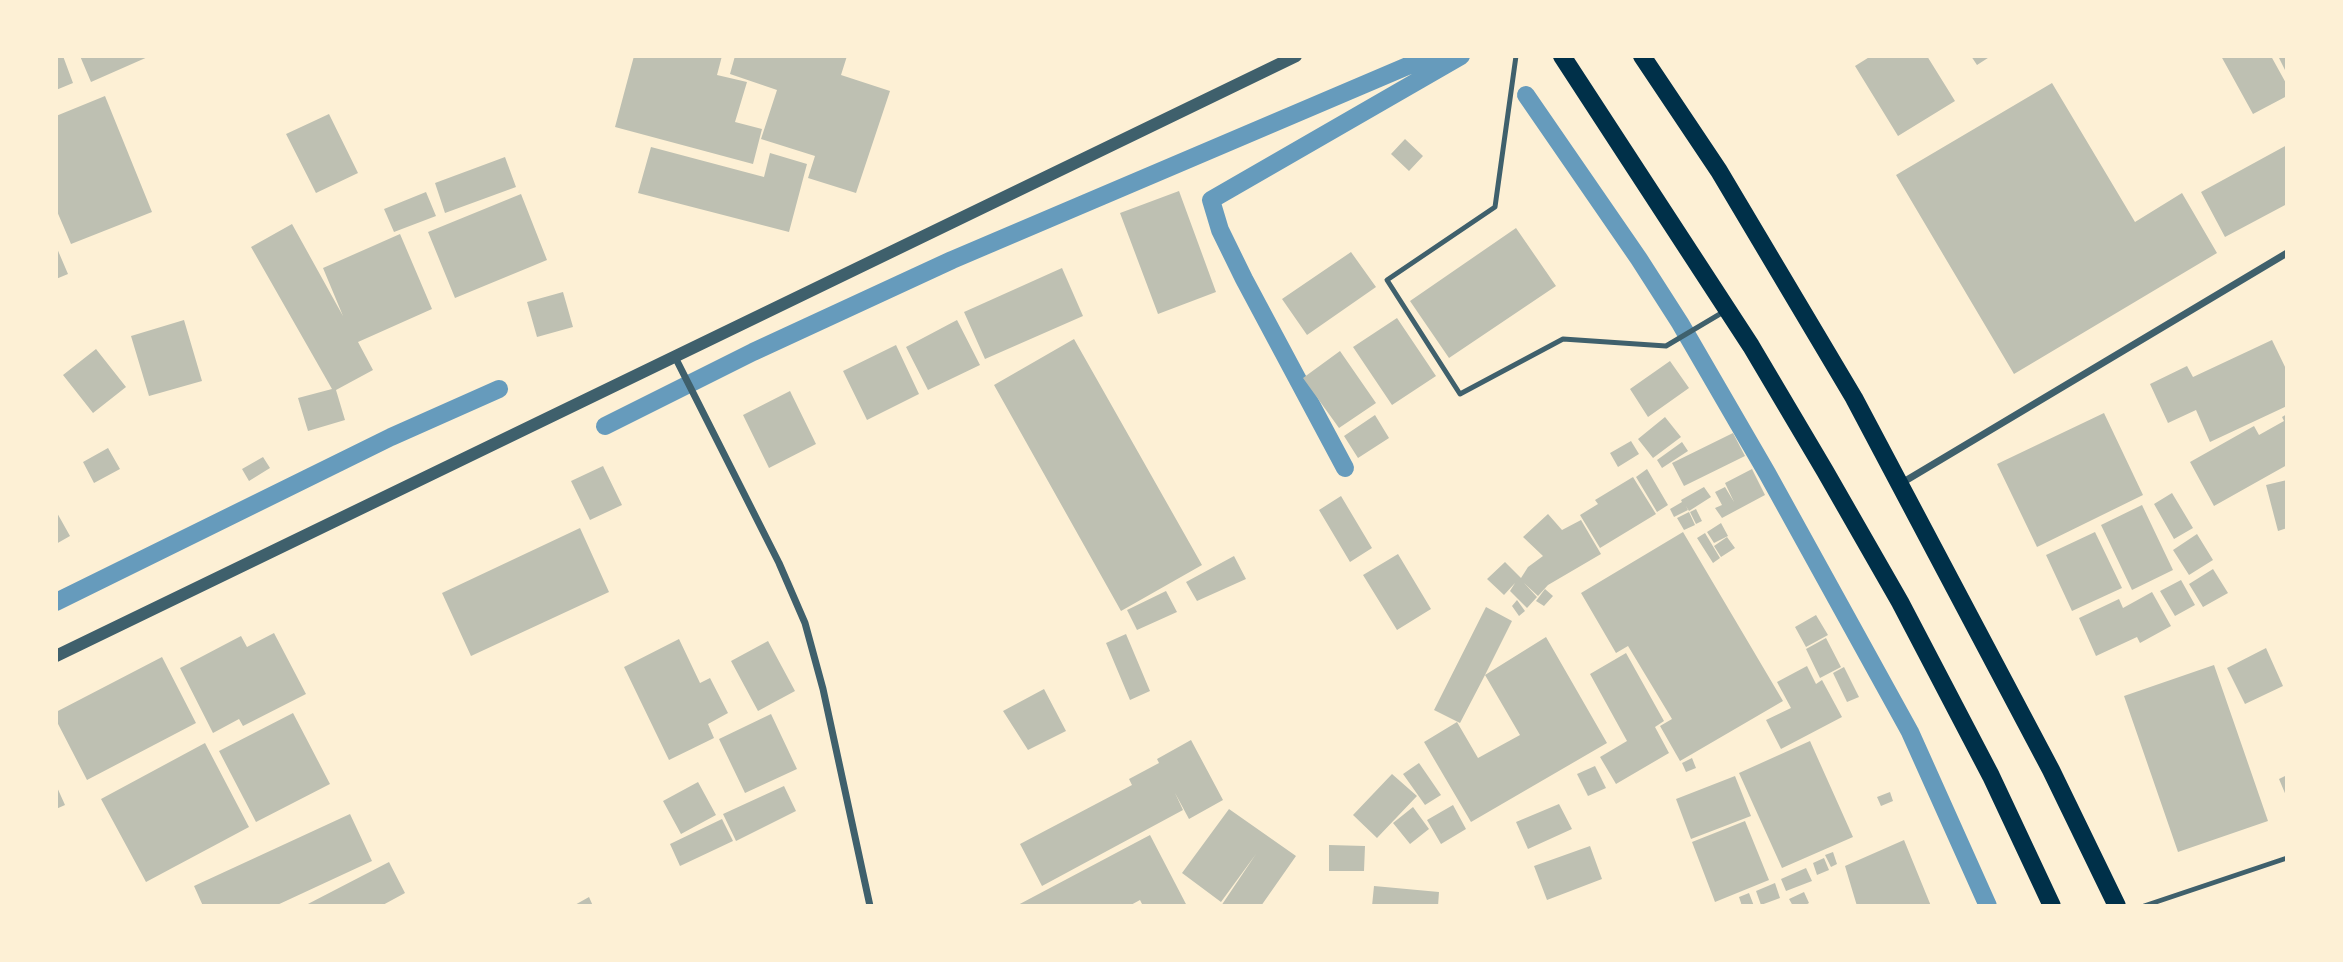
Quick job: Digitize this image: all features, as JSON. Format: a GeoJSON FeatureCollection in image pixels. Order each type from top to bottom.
{"type":"FeatureCollection","features":[{"type":"Feature","properties":{"kind":"main road"},"geometry":{"type":"LineString","coordinates":[[1562,56],[1727,309],[1825,471],[1900,602],[1991,776],[2052,906]]}},
{"type":"Feature","properties":{"kind":"main road"},"geometry":{"type":"LineString","coordinates":[[1642,56],[1719,172],[1853,398],[2051,769],[2117,906]]}},
{"type":"Feature","properties":{"kind":"street"},"geometry":{"type":"LineString","coordinates":[[56,656],[1296,56]]}},
{"type":"Feature","properties":{"kind":"street"},"geometry":{"type":"LineString","coordinates":[[1899,485],[2287,253]]}},
{"type":"Feature","properties":{"kind":"street"},"geometry":{"type":"LineString","coordinates":[[675,357],[779,563],[805,623],[823,689],[870,906]]}},
{"type":"Feature","properties":{"kind":"lane"},"geometry":{"type":"LineString","coordinates":[[1516,56],[1494,207],[1387,280],[1460,394],[1563,339],[1666,346],[1727,309]]}},
{"type":"Feature","properties":{"kind":"lane"},"geometry":{"type":"LineString","coordinates":[[2144,906],[2287,858]]}},
{"type":"Feature","properties":{"kind":"building"},"geometry":{"type":"Polygon","coordinates":[[[56,56],[63,56],[73,83],[56,90],[56,56]]]}},
{"type":"Feature","properties":{"kind":"building"},"geometry":{"type":"Polygon","coordinates":[[[80,56],[150,56],[91,82],[80,56]]]}},
{"type":"Feature","properties":{"kind":"building"},"geometry":{"type":"Polygon","coordinates":[[[634,56],[722,56],[717,75],[747,82],[735,122],[762,129],[753,164],[615,127],[634,56]]]}},
{"type":"Feature","properties":{"kind":"building"},"geometry":{"type":"Polygon","coordinates":[[[735,56],[847,56],[841,75],[890,91],[856,193],[808,178],[815,156],[761,139],[777,90],[730,74],[735,56]]]}},
{"type":"Feature","properties":{"kind":"building"},"geometry":{"type":"Polygon","coordinates":[[[1871,56],[1927,56],[1955,101],[1898,136],[1855,66],[1871,56]]]}},
{"type":"Feature","properties":{"kind":"building"},"geometry":{"type":"Polygon","coordinates":[[[1971,56],[1991,56],[1977,65],[1971,56]]]}},
{"type":"Feature","properties":{"kind":"building"},"geometry":{"type":"Polygon","coordinates":[[[2221,56],[2271,56],[2287,85],[2287,96],[2253,114],[2221,56]]]}},
{"type":"Feature","properties":{"kind":"building"},"geometry":{"type":"Polygon","coordinates":[[[2278,56],[2287,56],[2287,74],[2278,56]]]}},
{"type":"Feature","properties":{"kind":"building"},"geometry":{"type":"Polygon","coordinates":[[[2052,83],[2135,222],[2182,193],[2217,253],[2014,374],[1896,175],[2052,83]]]}},
{"type":"Feature","properties":{"kind":"building"},"geometry":{"type":"Polygon","coordinates":[[[105,96],[152,212],[71,244],[56,209],[56,116],[105,96]]]}},
{"type":"Feature","properties":{"kind":"building"},"geometry":{"type":"Polygon","coordinates":[[[329,114],[358,173],[316,193],[286,134],[329,114]]]}},
{"type":"Feature","properties":{"kind":"building"},"geometry":{"type":"Polygon","coordinates":[[[1405,139],[1423,156],[1409,171],[1391,154],[1405,139]]]}},
{"type":"Feature","properties":{"kind":"building"},"geometry":{"type":"Polygon","coordinates":[[[2287,145],[2287,204],[2225,237],[2201,192],[2287,145]]]}},
{"type":"Feature","properties":{"kind":"building"},"geometry":{"type":"Polygon","coordinates":[[[651,147],[764,177],[770,153],[807,164],[789,232],[638,193],[651,147]]]}},
{"type":"Feature","properties":{"kind":"building"},"geometry":{"type":"Polygon","coordinates":[[[505,157],[516,187],[445,213],[435,183],[505,157]]]}},
{"type":"Feature","properties":{"kind":"building"},"geometry":{"type":"Polygon","coordinates":[[[1179,191],[1216,292],[1158,314],[1120,213],[1179,191]]]}},
{"type":"Feature","properties":{"kind":"building"},"geometry":{"type":"Polygon","coordinates":[[[426,192],[436,216],[394,232],[384,209],[426,192]]]}},
{"type":"Feature","properties":{"kind":"building"},"geometry":{"type":"Polygon","coordinates":[[[521,194],[547,260],[455,298],[428,232],[521,194]]]}},
{"type":"Feature","properties":{"kind":"building"},"geometry":{"type":"Polygon","coordinates":[[[292,224],[343,316],[323,268],[400,234],[432,309],[358,342],[373,370],[336,390],[345,420],[308,431],[298,398],[332,389],[251,247],[292,224]]]}},
{"type":"Feature","properties":{"kind":"building"},"geometry":{"type":"Polygon","coordinates":[[[1516,228],[1556,286],[1449,358],[1410,301],[1516,228]]]}},
{"type":"Feature","properties":{"kind":"building"},"geometry":{"type":"Polygon","coordinates":[[[56,246],[68,274],[56,279],[56,246]]]}},
{"type":"Feature","properties":{"kind":"building"},"geometry":{"type":"Polygon","coordinates":[[[1351,252],[1376,287],[1307,335],[1282,299],[1351,252]]]}},
{"type":"Feature","properties":{"kind":"building"},"geometry":{"type":"Polygon","coordinates":[[[1062,268],[1083,316],[985,359],[964,312],[1062,268]]]}},
{"type":"Feature","properties":{"kind":"building"},"geometry":{"type":"Polygon","coordinates":[[[563,292],[573,327],[537,337],[527,302],[563,292]]]}},
{"type":"Feature","properties":{"kind":"building"},"geometry":{"type":"Polygon","coordinates":[[[1397,318],[1436,376],[1392,405],[1353,347],[1397,318]]]}},
{"type":"Feature","properties":{"kind":"building"},"geometry":{"type":"Polygon","coordinates":[[[184,320],[202,381],[149,396],[131,336],[184,320]]]}},
{"type":"Feature","properties":{"kind":"building"},"geometry":{"type":"Polygon","coordinates":[[[957,320],[980,365],[928,390],[906,347],[957,320]]]}},
{"type":"Feature","properties":{"kind":"building"},"geometry":{"type":"Polygon","coordinates":[[[1074,339],[1202,565],[1121,611],[994,385],[1074,339]]]}},
{"type":"Feature","properties":{"kind":"building"},"geometry":{"type":"Polygon","coordinates":[[[2272,340],[2287,371],[2287,406],[2210,442],[2196,410],[2168,423],[2150,384],[2187,366],[2193,377],[2272,340]]]}},
{"type":"Feature","properties":{"kind":"building"},"geometry":{"type":"Polygon","coordinates":[[[896,345],[919,394],[867,420],[843,371],[896,345]]]}},
{"type":"Feature","properties":{"kind":"building"},"geometry":{"type":"Polygon","coordinates":[[[96,349],[126,387],[93,413],[63,375],[96,349]]]}},
{"type":"Feature","properties":{"kind":"building"},"geometry":{"type":"Polygon","coordinates":[[[1340,351],[1376,403],[1339,428],[1303,378],[1340,351]]]}},
{"type":"Feature","properties":{"kind":"building"},"geometry":{"type":"Polygon","coordinates":[[[1670,361],[1689,388],[1648,417],[1630,389],[1670,361]]]}},
{"type":"Feature","properties":{"kind":"building"},"geometry":{"type":"Polygon","coordinates":[[[790,391],[816,444],[769,468],[743,415],[790,391]]]}},
{"type":"Feature","properties":{"kind":"building"},"geometry":{"type":"Polygon","coordinates":[[[2104,413],[2143,495],[2037,547],[1997,464],[2104,413]]]}},
{"type":"Feature","properties":{"kind":"building"},"geometry":{"type":"Polygon","coordinates":[[[2287,414],[2287,465],[2214,506],[2190,462],[2254,426],[2259,435],[2284,421],[2282,417],[2287,414]]]}},
{"type":"Feature","properties":{"kind":"building"},"geometry":{"type":"Polygon","coordinates":[[[1375,415],[1389,438],[1358,458],[1344,436],[1375,415]]]}},
{"type":"Feature","properties":{"kind":"building"},"geometry":{"type":"Polygon","coordinates":[[[1665,417],[1681,437],[1653,458],[1638,439],[1665,417]]]}},
{"type":"Feature","properties":{"kind":"building"},"geometry":{"type":"Polygon","coordinates":[[[1733,433],[1745,456],[1684,486],[1672,463],[1733,433]]]}},
{"type":"Feature","properties":{"kind":"building"},"geometry":{"type":"Polygon","coordinates":[[[1631,441],[1639,454],[1618,467],[1610,453],[1631,441]]]}},
{"type":"Feature","properties":{"kind":"building"},"geometry":{"type":"Polygon","coordinates":[[[1682,442],[1688,451],[1662,468],[1657,460],[1682,442]]]}},
{"type":"Feature","properties":{"kind":"building"},"geometry":{"type":"Polygon","coordinates":[[[108,448],[120,469],[94,483],[83,462],[108,448]]]}},
{"type":"Feature","properties":{"kind":"building"},"geometry":{"type":"Polygon","coordinates":[[[263,457],[270,468],[249,481],[242,469],[263,457]]]}},
{"type":"Feature","properties":{"kind":"building"},"geometry":{"type":"Polygon","coordinates":[[[603,466],[622,505],[590,520],[571,481],[603,466]]]}},
{"type":"Feature","properties":{"kind":"building"},"geometry":{"type":"Polygon","coordinates":[[[1647,469],[1668,505],[1657,512],[1636,477],[1647,469]]]}},
{"type":"Feature","properties":{"kind":"building"},"geometry":{"type":"Polygon","coordinates":[[[1752,469],[1765,495],[1722,518],[1715,508],[1722,505],[1715,492],[1725,487],[1734,502],[1725,483],[1752,469]]]}},
{"type":"Feature","properties":{"kind":"building"},"geometry":{"type":"Polygon","coordinates":[[[1633,477],[1656,514],[1600,548],[1580,515],[1598,504],[1595,500],[1633,477]]]}},
{"type":"Feature","properties":{"kind":"building"},"geometry":{"type":"Polygon","coordinates":[[[2287,480],[2287,528],[2278,531],[2266,485],[2287,480]]]}},
{"type":"Feature","properties":{"kind":"building"},"geometry":{"type":"Polygon","coordinates":[[[1704,487],[1711,497],[1689,511],[1686,506],[1688,510],[1674,517],[1670,509],[1704,487]]]}},
{"type":"Feature","properties":{"kind":"building"},"geometry":{"type":"Polygon","coordinates":[[[2172,493],[2193,528],[2174,539],[2154,504],[2172,493]]]}},
{"type":"Feature","properties":{"kind":"building"},"geometry":{"type":"Polygon","coordinates":[[[1341,496],[1372,548],[1350,562],[1319,510],[1341,496]]]}},
{"type":"Feature","properties":{"kind":"building"},"geometry":{"type":"Polygon","coordinates":[[[2142,505],[2173,570],[2132,590],[2101,525],[2142,505]]]}},
{"type":"Feature","properties":{"kind":"building"},"geometry":{"type":"Polygon","coordinates":[[[1696,509],[1702,521],[1696,524],[1690,512],[1696,509]]]}},
{"type":"Feature","properties":{"kind":"building"},"geometry":{"type":"Polygon","coordinates":[[[56,511],[70,536],[56,544],[56,511]]]}},
{"type":"Feature","properties":{"kind":"building"},"geometry":{"type":"Polygon","coordinates":[[[1689,512],[1695,525],[1684,530],[1677,518],[1689,512]]]}},
{"type":"Feature","properties":{"kind":"building"},"geometry":{"type":"Polygon","coordinates":[[[1548,514],[1562,530],[1581,520],[1601,554],[1548,585],[1538,596],[1524,583],[1537,597],[1527,608],[1510,591],[1515,583],[1504,595],[1487,579],[1505,562],[1521,578],[1528,567],[1543,556],[1523,537],[1548,514]]]}},
{"type":"Feature","properties":{"kind":"building"},"geometry":{"type":"Polygon","coordinates":[[[1721,523],[1728,536],[1714,543],[1707,532],[1721,523]]]}},
{"type":"Feature","properties":{"kind":"building"},"geometry":{"type":"Polygon","coordinates":[[[580,528],[609,592],[471,656],[442,593],[580,528]]]}},
{"type":"Feature","properties":{"kind":"building"},"geometry":{"type":"Polygon","coordinates":[[[1683,532],[1783,701],[1680,761],[1660,726],[1672,719],[1628,646],[1616,653],[1581,593],[1683,532]]]}},
{"type":"Feature","properties":{"kind":"building"},"geometry":{"type":"Polygon","coordinates":[[[2095,532],[2122,588],[2072,611],[2046,555],[2095,532]]]}},
{"type":"Feature","properties":{"kind":"building"},"geometry":{"type":"Polygon","coordinates":[[[1705,533],[1720,558],[1713,563],[1697,538],[1705,533]]]}},
{"type":"Feature","properties":{"kind":"building"},"geometry":{"type":"Polygon","coordinates":[[[2197,534],[2213,560],[2189,575],[2173,550],[2197,534]]]}},
{"type":"Feature","properties":{"kind":"building"},"geometry":{"type":"Polygon","coordinates":[[[1727,537],[1735,548],[1721,557],[1714,546],[1727,537]]]}},
{"type":"Feature","properties":{"kind":"building"},"geometry":{"type":"Polygon","coordinates":[[[1398,554],[1431,609],[1397,630],[1363,575],[1398,554]]]}},
{"type":"Feature","properties":{"kind":"building"},"geometry":{"type":"Polygon","coordinates":[[[1234,556],[1246,579],[1197,601],[1186,582],[1234,556]]]}},
{"type":"Feature","properties":{"kind":"building"},"geometry":{"type":"Polygon","coordinates":[[[2213,569],[2228,593],[2203,607],[2189,584],[2213,569]]]}},
{"type":"Feature","properties":{"kind":"building"},"geometry":{"type":"Polygon","coordinates":[[[2181,580],[2195,605],[2175,616],[2160,591],[2181,580]]]}},
{"type":"Feature","properties":{"kind":"building"},"geometry":{"type":"Polygon","coordinates":[[[1545,589],[1553,596],[1544,606],[1536,601],[1545,589]]]}},
{"type":"Feature","properties":{"kind":"building"},"geometry":{"type":"Polygon","coordinates":[[[1166,591],[1177,612],[1137,630],[1127,610],[1166,591]]]}},
{"type":"Feature","properties":{"kind":"building"},"geometry":{"type":"Polygon","coordinates":[[[2152,592],[2171,626],[2140,643],[2137,637],[2096,656],[2079,618],[2119,599],[2123,608],[2152,592]]]}},
{"type":"Feature","properties":{"kind":"building"},"geometry":{"type":"Polygon","coordinates":[[[1517,600],[1525,611],[1519,616],[1512,606],[1517,600]]]}},
{"type":"Feature","properties":{"kind":"building"},"geometry":{"type":"Polygon","coordinates":[[[1486,607],[1512,621],[1460,723],[1434,710],[1486,607]]]}},
{"type":"Feature","properties":{"kind":"building"},"geometry":{"type":"Polygon","coordinates":[[[1816,615],[1828,635],[1806,647],[1795,627],[1816,615]]]}},
{"type":"Feature","properties":{"kind":"building"},"geometry":{"type":"Polygon","coordinates":[[[274,633],[306,694],[243,726],[239,719],[213,733],[180,668],[241,636],[247,647],[274,633]]]}},
{"type":"Feature","properties":{"kind":"building"},"geometry":{"type":"Polygon","coordinates":[[[1126,634],[1150,691],[1130,700],[1106,643],[1126,634]]]}},
{"type":"Feature","properties":{"kind":"building"},"geometry":{"type":"Polygon","coordinates":[[[1546,637],[1607,743],[1471,822],[1424,742],[1457,722],[1478,758],[1520,735],[1485,675],[1546,637]]]}},
{"type":"Feature","properties":{"kind":"building"},"geometry":{"type":"Polygon","coordinates":[[[1826,638],[1841,667],[1820,678],[1806,649],[1826,638]]]}},
{"type":"Feature","properties":{"kind":"building"},"geometry":{"type":"Polygon","coordinates":[[[679,639],[700,683],[710,678],[728,713],[708,724],[714,738],[669,760],[624,667],[679,639]]]}},
{"type":"Feature","properties":{"kind":"building"},"geometry":{"type":"Polygon","coordinates":[[[768,641],[795,691],[758,711],[731,661],[768,641]]]}},
{"type":"Feature","properties":{"kind":"building"},"geometry":{"type":"Polygon","coordinates":[[[2266,648],[2283,686],[2245,704],[2227,668],[2266,648]]]}},
{"type":"Feature","properties":{"kind":"building"},"geometry":{"type":"Polygon","coordinates":[[[1626,653],[1664,721],[1655,727],[1669,753],[1616,784],[1600,757],[1627,741],[1590,674],[1626,653]]]}},
{"type":"Feature","properties":{"kind":"building"},"geometry":{"type":"Polygon","coordinates":[[[162,657],[196,723],[87,780],[56,720],[56,712],[162,657]]]}},
{"type":"Feature","properties":{"kind":"building"},"geometry":{"type":"Polygon","coordinates":[[[2214,665],[2268,821],[2178,852],[2124,696],[2214,665]]]}},
{"type":"Feature","properties":{"kind":"building"},"geometry":{"type":"Polygon","coordinates":[[[1807,666],[1816,684],[1822,680],[1842,717],[1781,749],[1766,720],[1791,708],[1777,682],[1807,666]]]}},
{"type":"Feature","properties":{"kind":"building"},"geometry":{"type":"Polygon","coordinates":[[[1844,667],[1859,697],[1847,702],[1833,673],[1844,667]]]}},
{"type":"Feature","properties":{"kind":"building"},"geometry":{"type":"Polygon","coordinates":[[[1044,689],[1066,731],[1028,750],[1003,711],[1044,689]]]}},
{"type":"Feature","properties":{"kind":"building"},"geometry":{"type":"Polygon","coordinates":[[[293,713],[330,784],[256,822],[219,751],[293,713]]]}},
{"type":"Feature","properties":{"kind":"building"},"geometry":{"type":"Polygon","coordinates":[[[771,714],[797,769],[745,793],[719,739],[771,714]]]}},
{"type":"Feature","properties":{"kind":"building"},"geometry":{"type":"Polygon","coordinates":[[[1191,740],[1223,800],[1189,819],[1175,793],[1183,810],[1042,886],[1020,844],[1132,785],[1129,779],[1159,763],[1157,759],[1191,740]]]}},
{"type":"Feature","properties":{"kind":"building"},"geometry":{"type":"Polygon","coordinates":[[[1810,741],[1853,837],[1782,868],[1739,773],[1810,741]]]}},
{"type":"Feature","properties":{"kind":"building"},"geometry":{"type":"Polygon","coordinates":[[[205,743],[249,827],[146,882],[101,799],[205,743]]]}},
{"type":"Feature","properties":{"kind":"building"},"geometry":{"type":"Polygon","coordinates":[[[1692,758],[1696,768],[1686,772],[1682,763],[1692,758]]]}},
{"type":"Feature","properties":{"kind":"building"},"geometry":{"type":"Polygon","coordinates":[[[1419,763],[1441,795],[1425,805],[1403,774],[1419,763]]]}},
{"type":"Feature","properties":{"kind":"building"},"geometry":{"type":"Polygon","coordinates":[[[1595,766],[1606,788],[1588,796],[1577,774],[1595,766]]]}},
{"type":"Feature","properties":{"kind":"building"},"geometry":{"type":"Polygon","coordinates":[[[1392,774],[1417,796],[1377,838],[1353,815],[1392,774]]]}},
{"type":"Feature","properties":{"kind":"building"},"geometry":{"type":"Polygon","coordinates":[[[2287,775],[2287,798],[2279,779],[2287,775]]]}},
{"type":"Feature","properties":{"kind":"building"},"geometry":{"type":"Polygon","coordinates":[[[1735,776],[1751,816],[1691,839],[1676,799],[1735,776]]]}},
{"type":"Feature","properties":{"kind":"building"},"geometry":{"type":"Polygon","coordinates":[[[698,782],[716,815],[681,834],[663,801],[698,782]]]}},
{"type":"Feature","properties":{"kind":"building"},"geometry":{"type":"Polygon","coordinates":[[[56,785],[65,805],[56,809],[56,785]]]}},
{"type":"Feature","properties":{"kind":"building"},"geometry":{"type":"Polygon","coordinates":[[[784,786],[796,811],[736,841],[723,814],[784,786]]]}},
{"type":"Feature","properties":{"kind":"building"},"geometry":{"type":"Polygon","coordinates":[[[1890,792],[1893,801],[1881,806],[1877,797],[1890,792]]]}},
{"type":"Feature","properties":{"kind":"building"},"geometry":{"type":"Polygon","coordinates":[[[1559,804],[1572,829],[1528,849],[1516,822],[1559,804]]]}},
{"type":"Feature","properties":{"kind":"building"},"geometry":{"type":"Polygon","coordinates":[[[1453,805],[1466,829],[1441,844],[1427,820],[1453,805]]]}},
{"type":"Feature","properties":{"kind":"building"},"geometry":{"type":"Polygon","coordinates":[[[1413,807],[1429,829],[1410,844],[1393,823],[1413,807]]]}},
{"type":"Feature","properties":{"kind":"building"},"geometry":{"type":"Polygon","coordinates":[[[1229,809],[1296,856],[1261,906],[1221,906],[1256,854],[1221,902],[1182,873],[1229,809]]]}},
{"type":"Feature","properties":{"kind":"building"},"geometry":{"type":"Polygon","coordinates":[[[350,814],[372,861],[275,906],[203,906],[194,886],[350,814]]]}},
{"type":"Feature","properties":{"kind":"building"},"geometry":{"type":"Polygon","coordinates":[[[722,819],[733,841],[680,866],[670,844],[722,819]]]}},
{"type":"Feature","properties":{"kind":"building"},"geometry":{"type":"Polygon","coordinates":[[[1745,821],[1769,880],[1715,902],[1692,842],[1745,821]]]}},
{"type":"Feature","properties":{"kind":"building"},"geometry":{"type":"Polygon","coordinates":[[[1150,835],[1187,906],[1143,906],[1140,900],[1129,906],[1016,906],[1150,835]]]}},
{"type":"Feature","properties":{"kind":"building"},"geometry":{"type":"Polygon","coordinates":[[[1904,840],[1931,906],[1857,906],[1845,866],[1904,840]]]}},
{"type":"Feature","properties":{"kind":"building"},"geometry":{"type":"Polygon","coordinates":[[[1329,845],[1365,846],[1364,871],[1329,871],[1329,845]]]}},
{"type":"Feature","properties":{"kind":"building"},"geometry":{"type":"Polygon","coordinates":[[[1590,846],[1602,879],[1547,900],[1534,866],[1590,846]]]}},
{"type":"Feature","properties":{"kind":"building"},"geometry":{"type":"Polygon","coordinates":[[[1833,852],[1837,864],[1831,867],[1825,855],[1833,852]]]}},
{"type":"Feature","properties":{"kind":"building"},"geometry":{"type":"Polygon","coordinates":[[[1824,858],[1829,870],[1817,875],[1813,863],[1824,858]]]}},
{"type":"Feature","properties":{"kind":"building"},"geometry":{"type":"Polygon","coordinates":[[[389,862],[405,893],[381,906],[304,906],[389,862]]]}},
{"type":"Feature","properties":{"kind":"building"},"geometry":{"type":"Polygon","coordinates":[[[1806,868],[1812,881],[1786,891],[1781,879],[1806,868]]]}},
{"type":"Feature","properties":{"kind":"building"},"geometry":{"type":"Polygon","coordinates":[[[1775,883],[1780,898],[1761,905],[1756,891],[1775,883]]]}},
{"type":"Feature","properties":{"kind":"building"},"geometry":{"type":"Polygon","coordinates":[[[1374,886],[1439,892],[1438,906],[1372,906],[1374,886]]]}},
{"type":"Feature","properties":{"kind":"building"},"geometry":{"type":"Polygon","coordinates":[[[1804,892],[1809,903],[1793,906],[1789,899],[1804,892]]]}},
{"type":"Feature","properties":{"kind":"building"},"geometry":{"type":"Polygon","coordinates":[[[1749,893],[1754,906],[1742,906],[1739,897],[1749,893]]]}},
{"type":"Feature","properties":{"kind":"building"},"geometry":{"type":"Polygon","coordinates":[[[589,897],[593,906],[573,906],[589,897]]]}},
{"type":"Feature","properties":{"kind":"waterway"},"geometry":{"type":"LineString","coordinates":[[605,426],[753,352],[952,260],[1431,56]]}},
{"type":"Feature","properties":{"kind":"waterway"},"geometry":{"type":"LineString","coordinates":[[1345,468],[1244,279],[1220,230],[1211,200],[1461,56]]}},
{"type":"Feature","properties":{"kind":"waterway"},"geometry":{"type":"LineString","coordinates":[[1526,95],[1680,323],[1767,473],[1910,732],[1988,906]]}},
{"type":"Feature","properties":{"kind":"waterway"},"geometry":{"type":"LineString","coordinates":[[56,602],[391,437],[499,389]]}}]}
